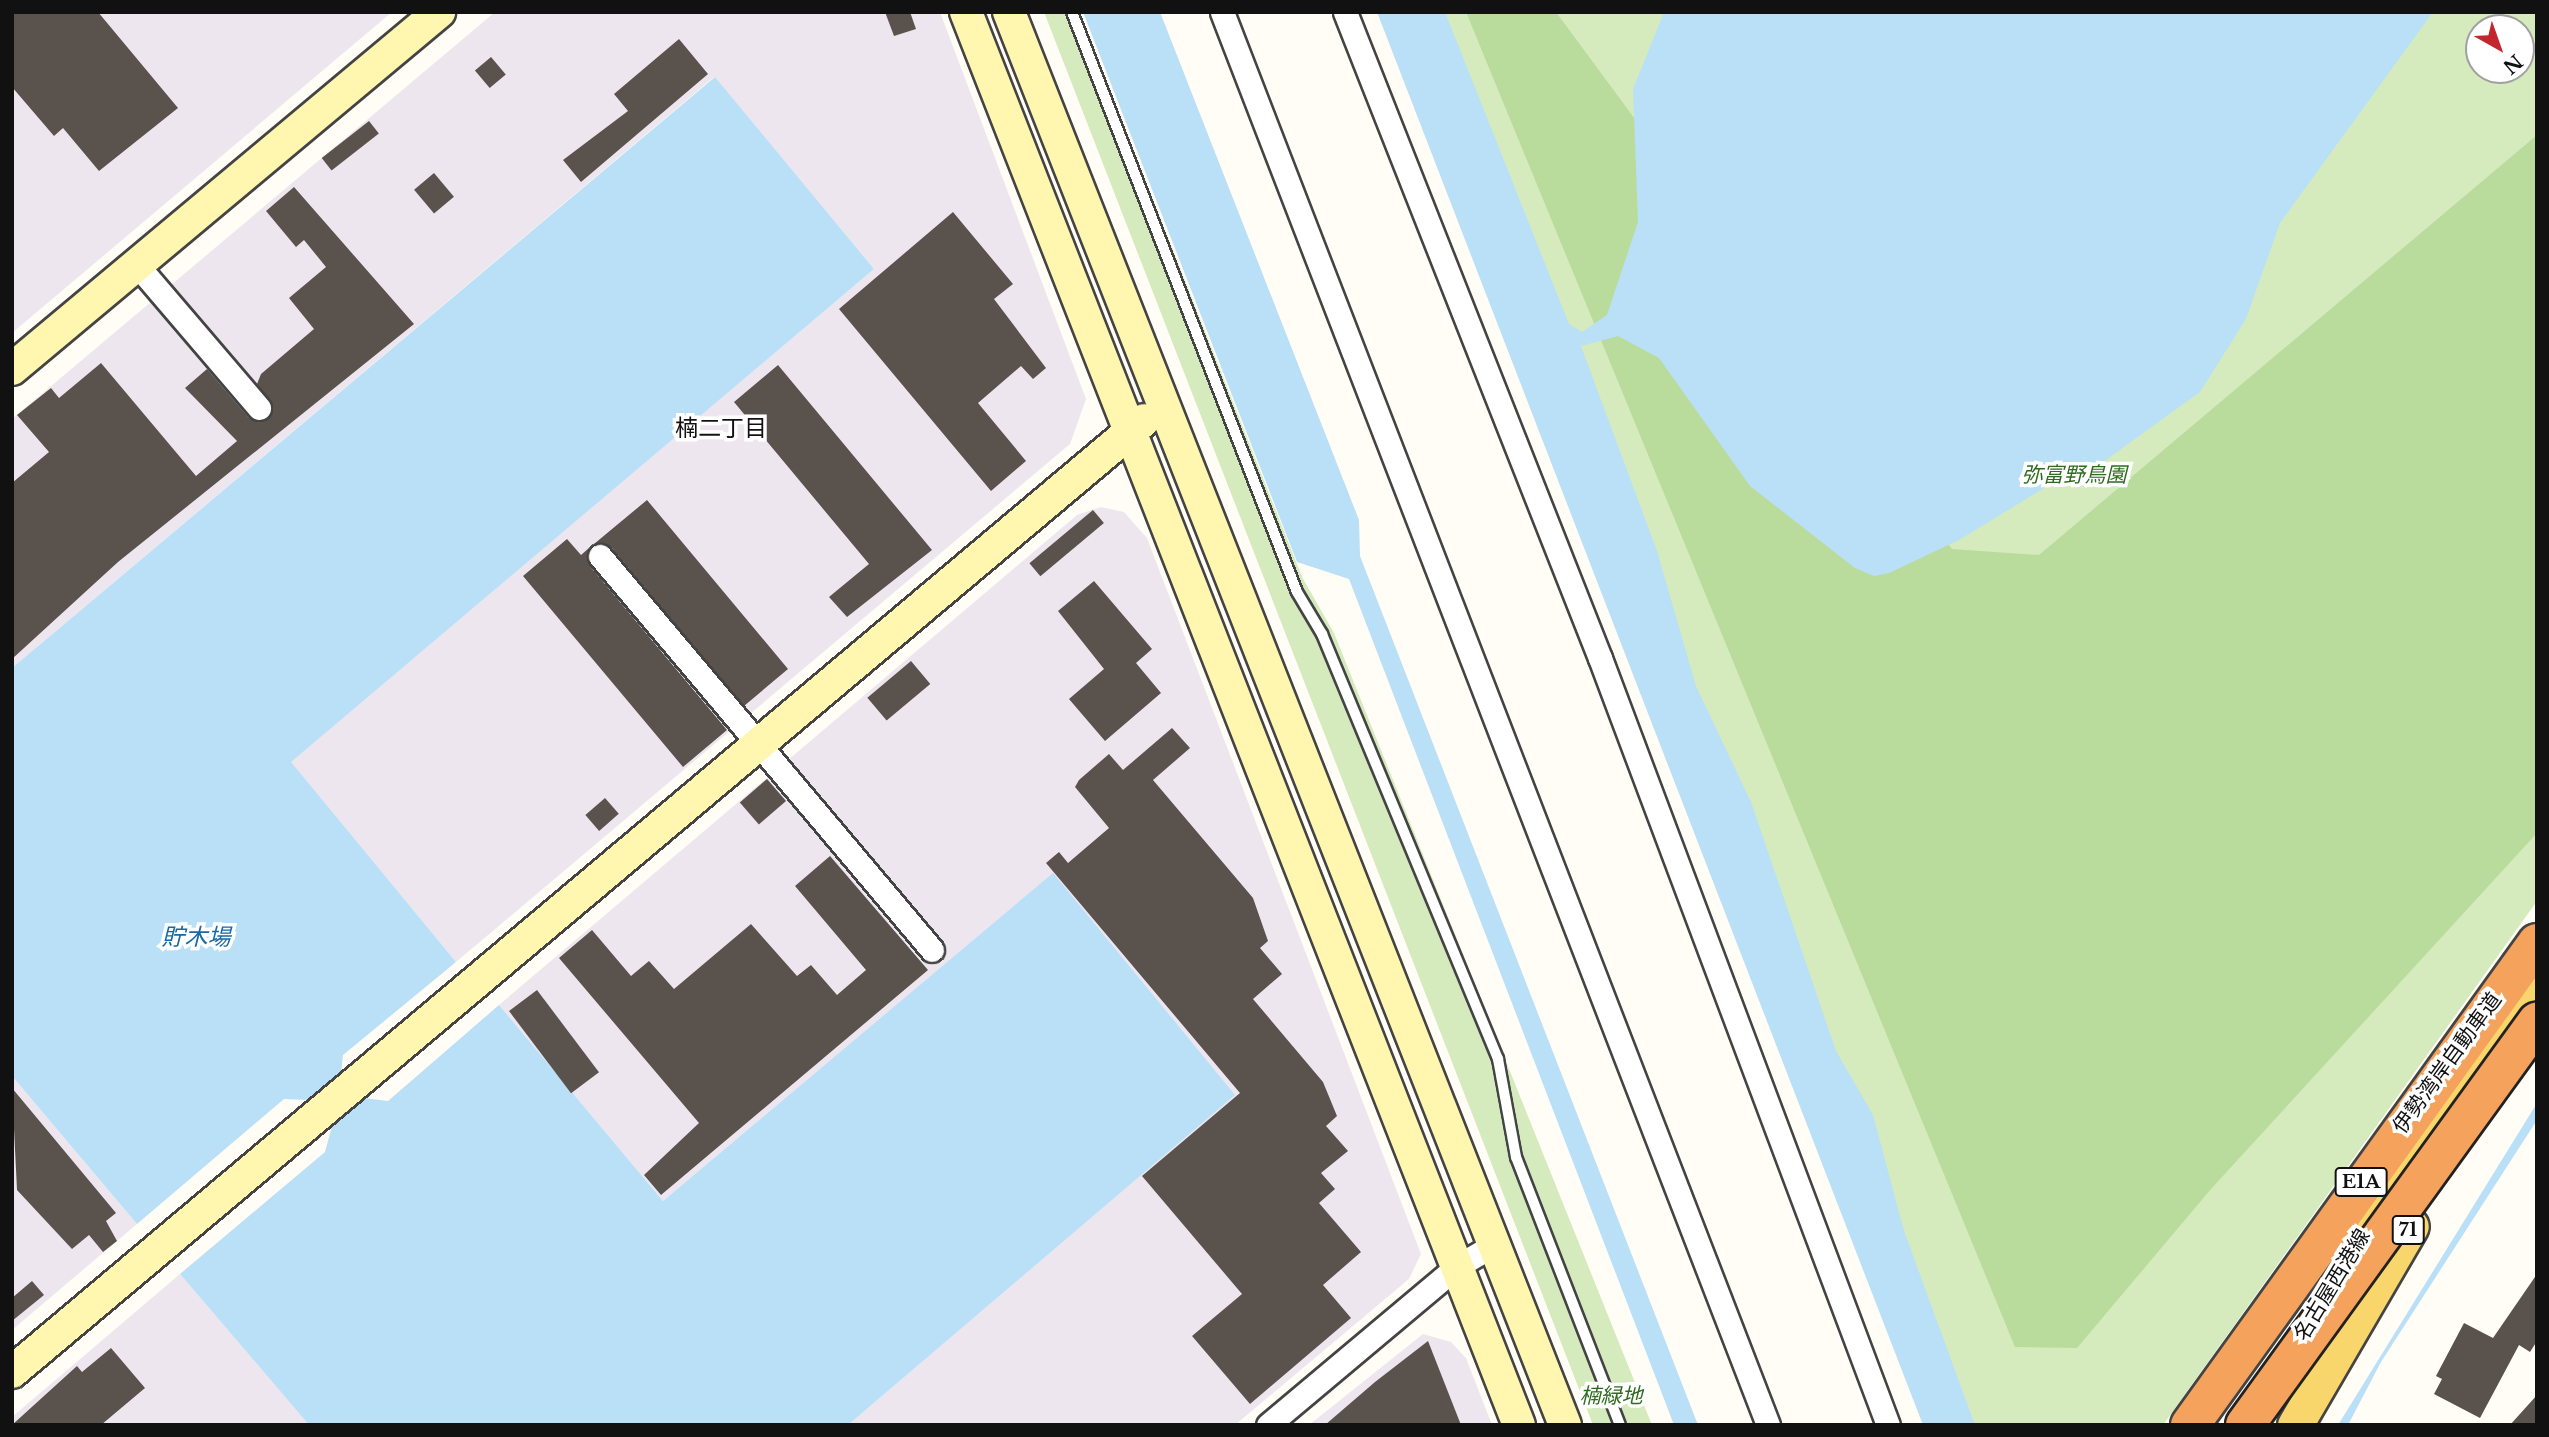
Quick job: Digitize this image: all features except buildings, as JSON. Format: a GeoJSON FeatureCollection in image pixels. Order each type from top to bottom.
{"type":"FeatureCollection","features":[{"type":"Feature","properties":{"kind":"highway","name":"伊勢湾岸自動車道"},"geometry":{"type":"LineString","coordinates":[[2190,1425],[2537,943]]}},
{"type":"Feature","properties":{"kind":"highway","name":"E1A"},"geometry":{"type":"LineString","coordinates":[[2247,1425],[2537,1021]]}},
{"type":"Feature","properties":{"kind":"main road","name":"名古屋西港線"},"geometry":{"type":"LineString","coordinates":[[2247,1425],[2358,1241],[2537,974]]}},
{"type":"Feature","properties":{"kind":"main road","name":"名古屋西港線"},"geometry":{"type":"LineString","coordinates":[[2295,1425],[2389,1257],[2537,1045]]}},
{"type":"Feature","properties":{"kind":"street"},"geometry":{"type":"LineString","coordinates":[[12,369],[439,12]]}},
{"type":"Feature","properties":{"kind":"street"},"geometry":{"type":"LineString","coordinates":[[966,12],[1519,1425]]}},
{"type":"Feature","properties":{"kind":"street"},"geometry":{"type":"LineString","coordinates":[[1009,12],[1565,1425]]}},
{"type":"Feature","properties":{"kind":"street"},"geometry":{"type":"LineString","coordinates":[[1222,12],[1768,1425]]}},
{"type":"Feature","properties":{"kind":"street"},"geometry":{"type":"LineString","coordinates":[[1345,12],[1600,658],[1888,1425]]}},
{"type":"Feature","properties":{"kind":"street"},"geometry":{"type":"LineString","coordinates":[[137,265],[259,408]]}},
{"type":"Feature","properties":{"kind":"street"},"geometry":{"type":"LineString","coordinates":[[12,1372],[292,1132],[1163,405]]}},
{"type":"Feature","properties":{"kind":"street"},"geometry":{"type":"LineString","coordinates":[[600,556],[932,950]]}},
{"type":"Feature","properties":{"kind":"street"},"geometry":{"type":"LineString","coordinates":[[1268,1425],[1456,1267],[1495,1244]]}},
{"type":"Feature","properties":{"kind":"lane"},"geometry":{"type":"LineString","coordinates":[[1072,12],[1297,592],[1322,634],[1498,1059],[1516,1157],[1620,1425]]}},
{"type":"Feature","properties":{"kind":"shaded area"},"geometry":{"type":"Polygon","coordinates":[[[12,12],[392,12],[12,333],[12,12]]]}},
{"type":"Feature","properties":{"kind":"shaded area"},"geometry":{"type":"Polygon","coordinates":[[[495,12],[940,12],[1086,399],[1070,444],[456,962],[290,762],[874,269],[714,77],[12,668],[12,419],[495,12]]]}},
{"type":"Feature","properties":{"kind":"shaded area"},"geometry":{"type":"Polygon","coordinates":[[[1101,507],[1124,512],[1147,538],[1421,1254],[1409,1279],[1235,1425],[848,1425],[1234,1095],[1053,874],[663,1201],[499,1005],[1077,515],[1101,507]]]}},
{"type":"Feature","properties":{"kind":"shaded area"},"geometry":{"type":"Polygon","coordinates":[[[12,1076],[137,1224],[12,1330],[12,1076]]]}},
{"type":"Feature","properties":{"kind":"shaded area"},"geometry":{"type":"Polygon","coordinates":[[[180,1274],[309,1425],[12,1425],[12,1417],[180,1274]]]}},
{"type":"Feature","properties":{"kind":"shaded area"},"geometry":{"type":"Polygon","coordinates":[[[1423,1334],[1451,1342],[1466,1358],[1492,1425],[1309,1425],[1423,1334]]]}},
{"type":"Feature","properties":{"kind":"green space","name":"楠緑地"},"geometry":{"type":"Polygon","coordinates":[[[1044,12],[1079,12],[1302,577],[1334,633],[1652,1425],[1593,1425],[1044,12]]]}},
{"type":"Feature","properties":{"kind":"green space","name":"弥富野鳥園"},"geometry":{"type":"Polygon","coordinates":[[[1397,12],[2537,12],[2537,901],[2163,1425],[1946,1425],[1397,12]]]}},
{"type":"Feature","properties":{"kind":"green space"},"geometry":{"type":"Polygon","coordinates":[[[1466,12],[1556,12],[1952,549],[2039,555],[2537,135],[2537,833],[2211,1189],[2077,1348],[2015,1347],[1466,12]]]}},
{"type":"Feature","properties":{"kind":"water"},"geometry":{"type":"Polygon","coordinates":[[[1083,12],[1160,12],[1359,520],[1360,556],[1698,1425],[1674,1425],[1349,579],[1297,562],[1083,12]]]}},
{"type":"Feature","properties":{"kind":"water"},"geometry":{"type":"Polygon","coordinates":[[[1377,12],[1445,12],[1569,324],[1582,332],[1607,315],[1638,222],[1633,89],[1664,12],[2433,12],[2280,223],[2246,319],[2200,392],[2099,465],[2067,474],[1959,540],[1889,573],[1874,576],[1855,568],[1750,486],[1659,358],[1618,336],[1581,346],[1657,551],[1696,686],[1751,802],[1836,1051],[1873,1115],[1904,1231],[1975,1425],[1923,1425],[1377,12]]]}},
{"type":"Feature","properties":{"kind":"water","name":"貯木場"},"geometry":{"type":"Polygon","coordinates":[[[715,77],[874,269],[291,762],[456,962],[343,1055],[341,1073],[364,1098],[388,1101],[499,1005],[663,1201],[1053,873],[1235,1095],[848,1425],[309,1425],[180,1274],[325,1152],[332,1126],[308,1100],[284,1099],[137,1224],[12,1076],[12,668],[715,77]]]}},
{"type":"Feature","properties":{"kind":"water"},"geometry":{"type":"Polygon","coordinates":[[[2537,1103],[2537,1120],[2381,1362],[2348,1425],[2338,1425],[2537,1103]]]}},
{"type":"Feature","properties":{"kind":"district","name":"楠二丁目"},"geometry":{"type":"Point","coordinates":[721,428]}}]}
